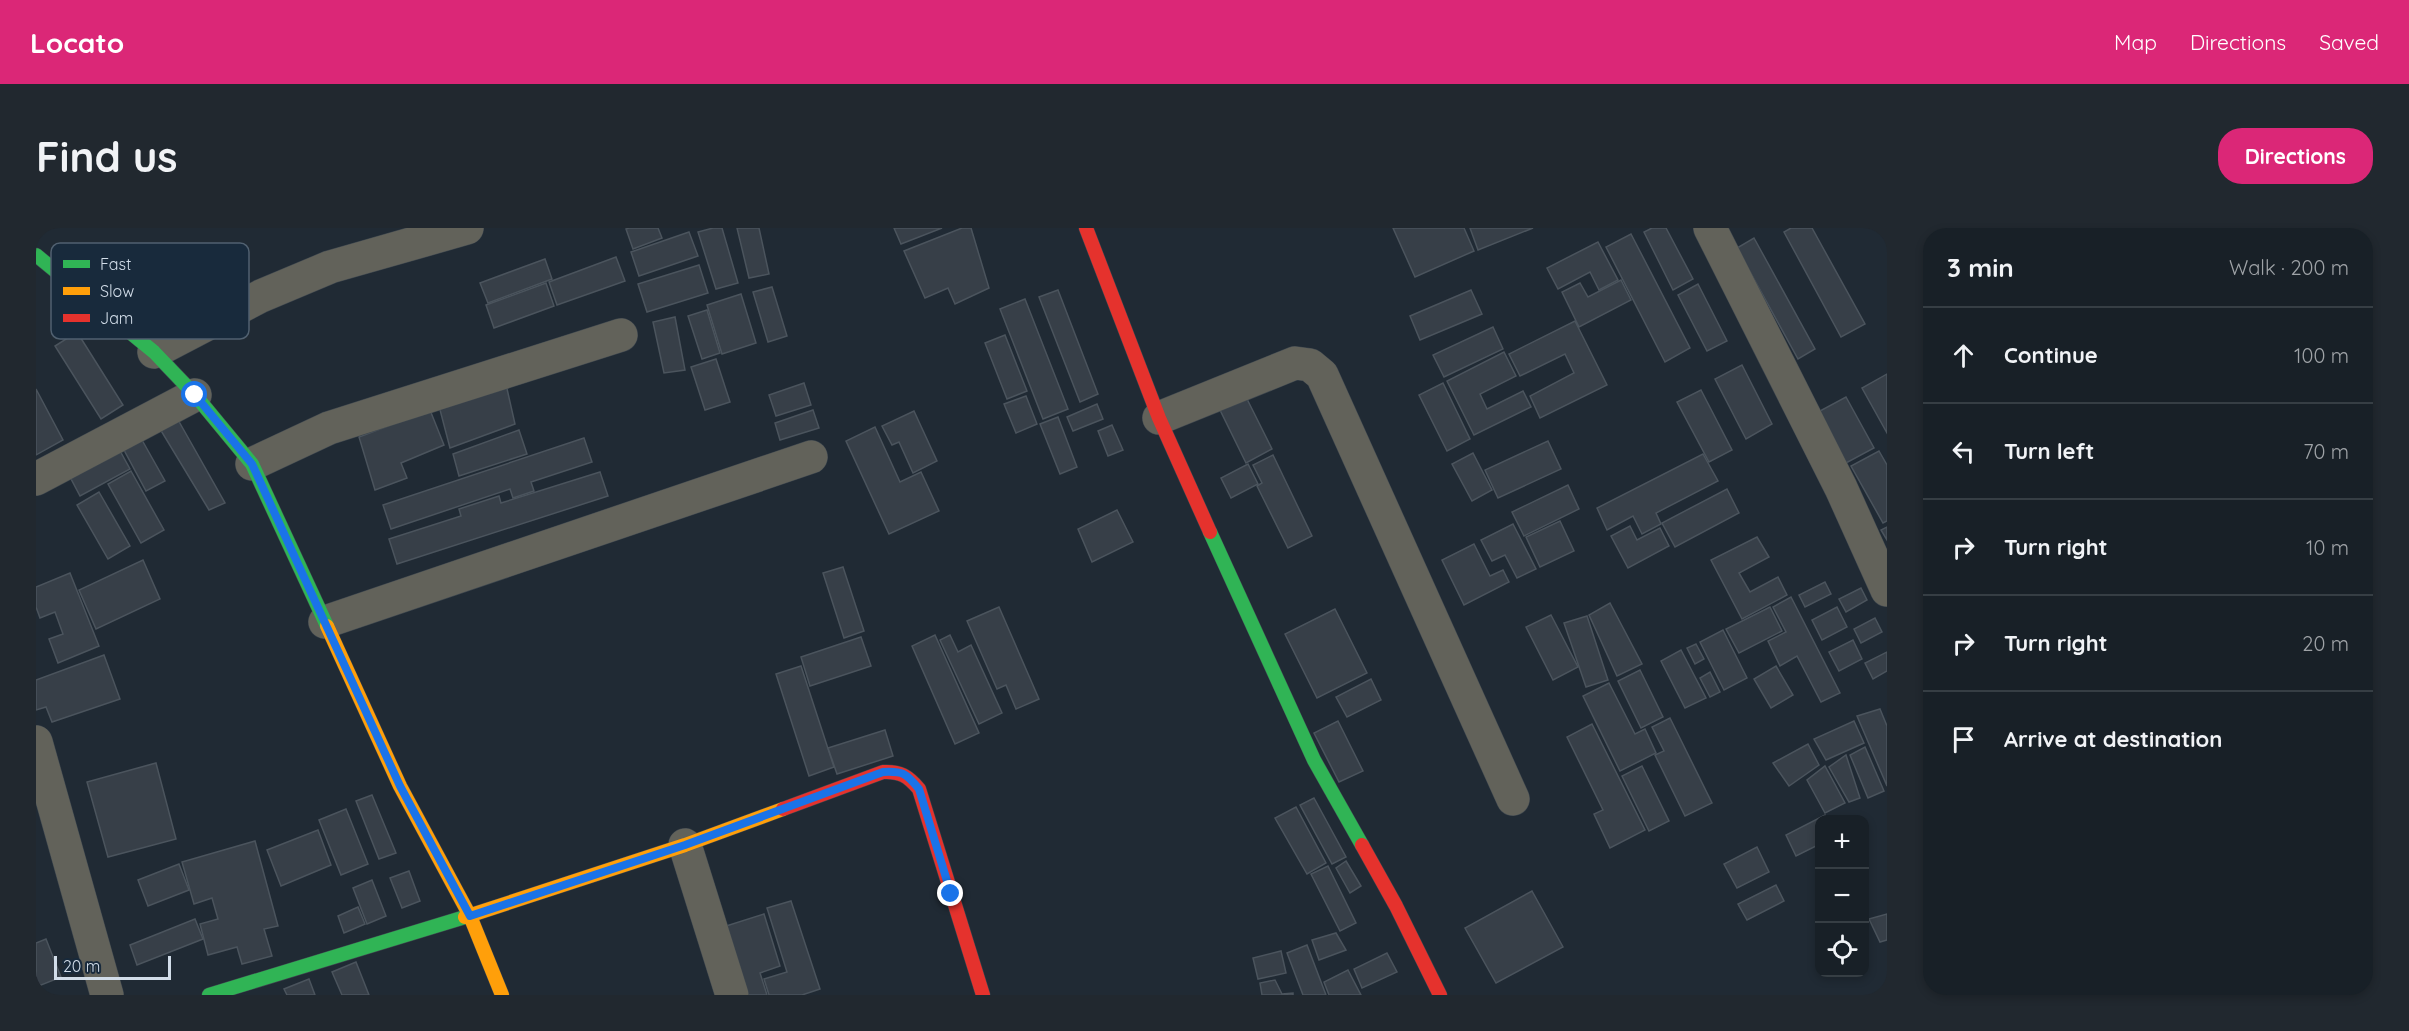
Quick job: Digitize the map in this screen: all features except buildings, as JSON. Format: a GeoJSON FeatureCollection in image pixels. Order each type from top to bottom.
{"type":"FeatureCollection","features":[{"type":"Feature","properties":{"kind":"street"},"geometry":{"type":"LineString","coordinates":[[249,302],[330,267],[467,228]]}},
{"type":"Feature","properties":{"kind":"street"},"geometry":{"type":"LineString","coordinates":[[1086,228],[1159,418],[1314,759],[1395,906],[1440,995]]}},
{"type":"Feature","properties":{"kind":"street"},"geometry":{"type":"LineString","coordinates":[[1710,228],[1841,488],[1887,590]]}},
{"type":"Feature","properties":{"kind":"street"},"geometry":{"type":"LineString","coordinates":[[36,255],[51,267]]}},
{"type":"Feature","properties":{"kind":"street"},"geometry":{"type":"LineString","coordinates":[[252,464],[329,428],[621,335]]}},
{"type":"Feature","properties":{"kind":"street"},"geometry":{"type":"LineString","coordinates":[[138,339],[154,352],[195,395],[252,464],[400,786],[470,916],[502,995]]}},
{"type":"Feature","properties":{"kind":"street"},"geometry":{"type":"LineString","coordinates":[[154,352],[179,339]]}},
{"type":"Feature","properties":{"kind":"street"},"geometry":{"type":"LineString","coordinates":[[1159,418],[1295,363],[1310,365],[1322,375],[1513,799]]}},
{"type":"Feature","properties":{"kind":"street"},"geometry":{"type":"LineString","coordinates":[[36,479],[195,395]]}},
{"type":"Feature","properties":{"kind":"street"},"geometry":{"type":"LineString","coordinates":[[326,622],[812,457]]}},
{"type":"Feature","properties":{"kind":"street"},"geometry":{"type":"LineString","coordinates":[[36,742],[107,995]]}},
{"type":"Feature","properties":{"kind":"street"},"geometry":{"type":"LineString","coordinates":[[209,995],[470,916],[685,845],[883,772],[898,771],[908,776],[919,789],[983,995]]}},
{"type":"Feature","properties":{"kind":"street"},"geometry":{"type":"LineString","coordinates":[[685,845],[732,995]]}},
{"type":"Feature","properties":{"kind":"traffic: fast"},"geometry":{"type":"LineString","coordinates":[[36,255],[51,267]]}},
{"type":"Feature","properties":{"kind":"traffic: fast"},"geometry":{"type":"LineString","coordinates":[[138,339],[154,352],[195,395],[252,464],[327,626]]}},
{"type":"Feature","properties":{"kind":"traffic: fast"},"geometry":{"type":"LineString","coordinates":[[1210,532],[1314,760],[1362,845]]}},
{"type":"Feature","properties":{"kind":"traffic: fast"},"geometry":{"type":"LineString","coordinates":[[209,995],[465,917]]}},
{"type":"Feature","properties":{"kind":"traffic: slow"},"geometry":{"type":"LineString","coordinates":[[327,626],[400,786],[470,916],[502,995]]}},
{"type":"Feature","properties":{"kind":"traffic: slow"},"geometry":{"type":"LineString","coordinates":[[465,917],[685,845],[783,809]]}},
{"type":"Feature","properties":{"kind":"traffic: jam"},"geometry":{"type":"LineString","coordinates":[[1086,228],[1159,418],[1210,532]]}},
{"type":"Feature","properties":{"kind":"traffic: jam"},"geometry":{"type":"LineString","coordinates":[[783,809],[883,772],[894,772],[911,781],[919,789],[983,995]]}},
{"type":"Feature","properties":{"kind":"traffic: jam"},"geometry":{"type":"LineString","coordinates":[[1362,845],[1396,906],[1440,995]]}},
{"type":"Feature","properties":{"kind":"route"},"geometry":{"type":"LineString","coordinates":[[195,395],[252,464],[400,786],[470,916],[685,845],[883,772],[898,771],[908,776],[919,789],[951,894]]}}]}
